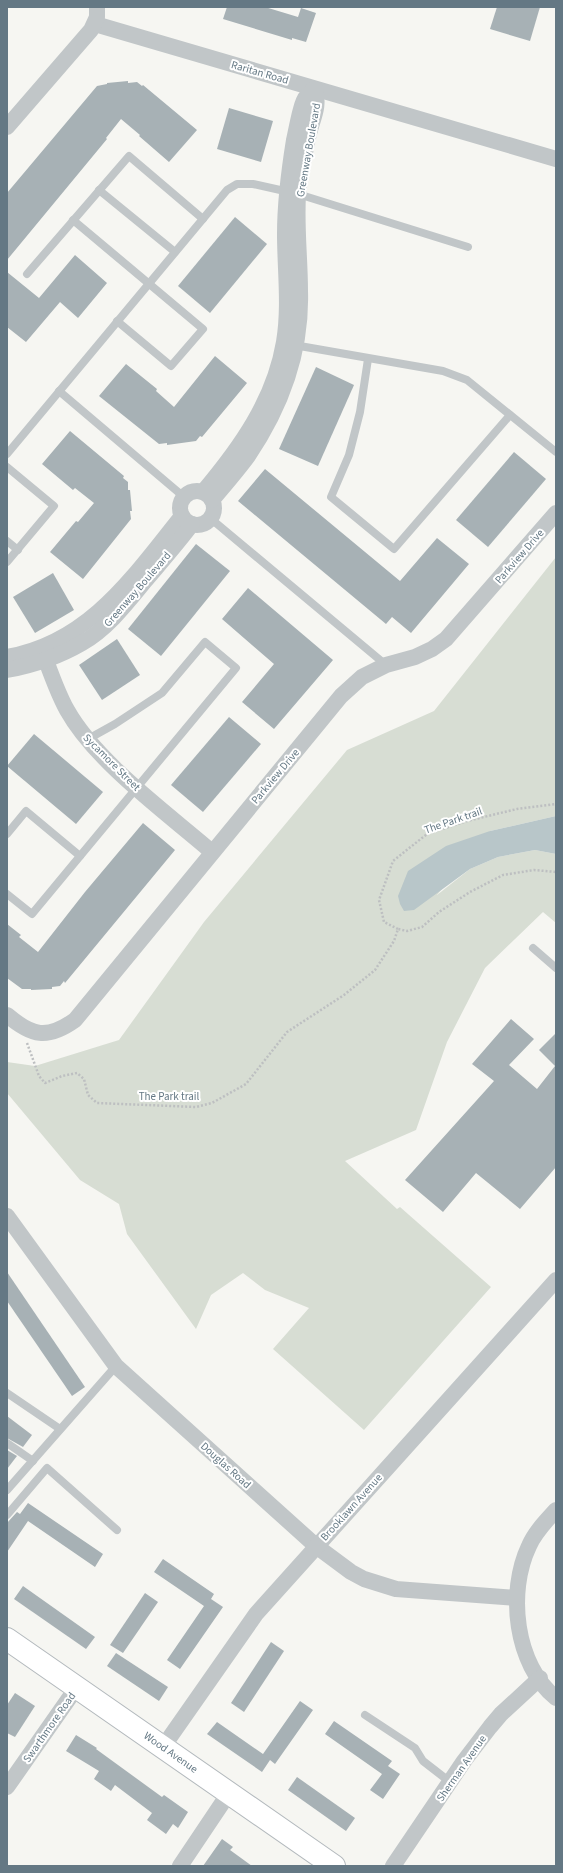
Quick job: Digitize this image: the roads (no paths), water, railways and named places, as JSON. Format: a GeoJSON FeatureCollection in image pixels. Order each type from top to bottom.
{"type":"FeatureCollection","features":[{"type":"Feature","properties":{"kind":"main road","name":"Wood Avenue"},"geometry":{"type":"LineString","coordinates":[[7,1639],[334,1866]]}},
{"type":"Feature","properties":{"kind":"street"},"geometry":{"type":"LineString","coordinates":[[7,127],[95,24],[98,7]]}},
{"type":"Feature","properties":{"kind":"street","name":"Raritan Road"},"geometry":{"type":"LineString","coordinates":[[95,24],[556,159]]}},
{"type":"Feature","properties":{"kind":"street","name":"Greenway Boulevard"},"geometry":{"type":"LineString","coordinates":[[208,496],[247,457],[270,422],[284,391],[290,344],[285,234],[293,193],[296,132],[305,98],[315,89]]}},
{"type":"Feature","properties":{"kind":"street"},"geometry":{"type":"LineString","coordinates":[[193,491],[208,496],[213,511],[210,518],[203,524],[187,520],[180,506],[184,497],[193,491]]}},
{"type":"Feature","properties":{"kind":"street","name":"Parkview Drive"},"geometry":{"type":"LineString","coordinates":[[7,1015],[20,1026],[32,1033],[46,1033],[63,1029],[75,1020],[341,696],[362,677],[386,665],[415,657],[432,649],[446,639],[556,513]]}},
{"type":"Feature","properties":{"kind":"street","name":"Greenway Boulevard"},"geometry":{"type":"LineString","coordinates":[[7,670],[44,655],[83,643],[102,628],[123,608],[187,520]]}},
{"type":"Feature","properties":{"kind":"street","name":"Greenway Boulevard"},"geometry":{"type":"LineString","coordinates":[[7,657],[28,654],[44,655]]}},
{"type":"Feature","properties":{"kind":"street","name":"Sycamore Street"},"geometry":{"type":"LineString","coordinates":[[44,655],[67,710],[88,739],[110,763],[137,788],[212,852]]}},
{"type":"Feature","properties":{"kind":"street","name":"Douglas Road"},"geometry":{"type":"LineString","coordinates":[[7,1216],[116,1366],[316,1546],[351,1572],[369,1581],[396,1589],[517,1598]]}},
{"type":"Feature","properties":{"kind":"street","name":"Brooklawn Avenue"},"geometry":{"type":"LineString","coordinates":[[164,1747],[256,1614],[556,1280]]}},
{"type":"Feature","properties":{"kind":"street"},"geometry":{"type":"LineString","coordinates":[[556,1510],[541,1526],[529,1545],[519,1571],[517,1598],[517,1616],[521,1639],[530,1663],[556,1698]]}},
{"type":"Feature","properties":{"kind":"street","name":"Sherman Avenue"},"geometry":{"type":"LineString","coordinates":[[393,1866],[450,1782],[501,1714],[540,1678]]}},
{"type":"Feature","properties":{"kind":"street","name":"Swarthmore Road"},"geometry":{"type":"LineString","coordinates":[[7,1787],[77,1687]]}},
{"type":"Feature","properties":{"kind":"street"},"geometry":{"type":"LineString","coordinates":[[180,1866],[229,1793]]}},
{"type":"Feature","properties":{"kind":"lane"},"geometry":{"type":"LineString","coordinates":[[27,274],[129,156],[203,219]]}},
{"type":"Feature","properties":{"kind":"lane"},"geometry":{"type":"LineString","coordinates":[[7,454],[227,190],[237,184],[253,184],[293,193],[468,247]]}},
{"type":"Feature","properties":{"kind":"lane"},"geometry":{"type":"LineString","coordinates":[[99,190],[175,252]]}},
{"type":"Feature","properties":{"kind":"lane"},"geometry":{"type":"LineString","coordinates":[[73,220],[203,329],[171,366],[117,321]]}},
{"type":"Feature","properties":{"kind":"lane"},"geometry":{"type":"LineString","coordinates":[[290,344],[449,373],[467,380],[556,452]]}},
{"type":"Feature","properties":{"kind":"lane"},"geometry":{"type":"LineString","coordinates":[[368,358],[360,412],[349,455],[331,497],[394,548],[510,415]]}},
{"type":"Feature","properties":{"kind":"lane"},"geometry":{"type":"LineString","coordinates":[[59,391],[184,497]]}},
{"type":"Feature","properties":{"kind":"lane"},"geometry":{"type":"LineString","coordinates":[[7,467],[54,506],[7,562]]}},
{"type":"Feature","properties":{"kind":"lane"},"geometry":{"type":"LineString","coordinates":[[210,518],[386,665]]}},
{"type":"Feature","properties":{"kind":"lane"},"geometry":{"type":"LineString","coordinates":[[7,541],[18,550]]}},
{"type":"Feature","properties":{"kind":"lane"},"geometry":{"type":"LineString","coordinates":[[7,894],[32,914],[236,668],[206,642],[162,694],[115,724],[88,739]]}},
{"type":"Feature","properties":{"kind":"lane"},"geometry":{"type":"LineString","coordinates":[[7,834],[26,811],[80,856]]}},
{"type":"Feature","properties":{"kind":"lane"},"geometry":{"type":"LineString","coordinates":[[533,948],[556,968]]}},
{"type":"Feature","properties":{"kind":"lane"},"geometry":{"type":"LineString","coordinates":[[7,1490],[116,1366]]}},
{"type":"Feature","properties":{"kind":"lane"},"geometry":{"type":"LineString","coordinates":[[7,1393],[60,1429]]}},
{"type":"Feature","properties":{"kind":"lane"},"geometry":{"type":"LineString","coordinates":[[7,1443],[33,1461]]}},
{"type":"Feature","properties":{"kind":"lane"},"geometry":{"type":"LineString","coordinates":[[7,1515],[47,1468],[117,1530]]}},
{"type":"Feature","properties":{"kind":"lane"},"geometry":{"type":"LineString","coordinates":[[365,1715],[416,1748],[423,1761],[450,1782]]}}]}
